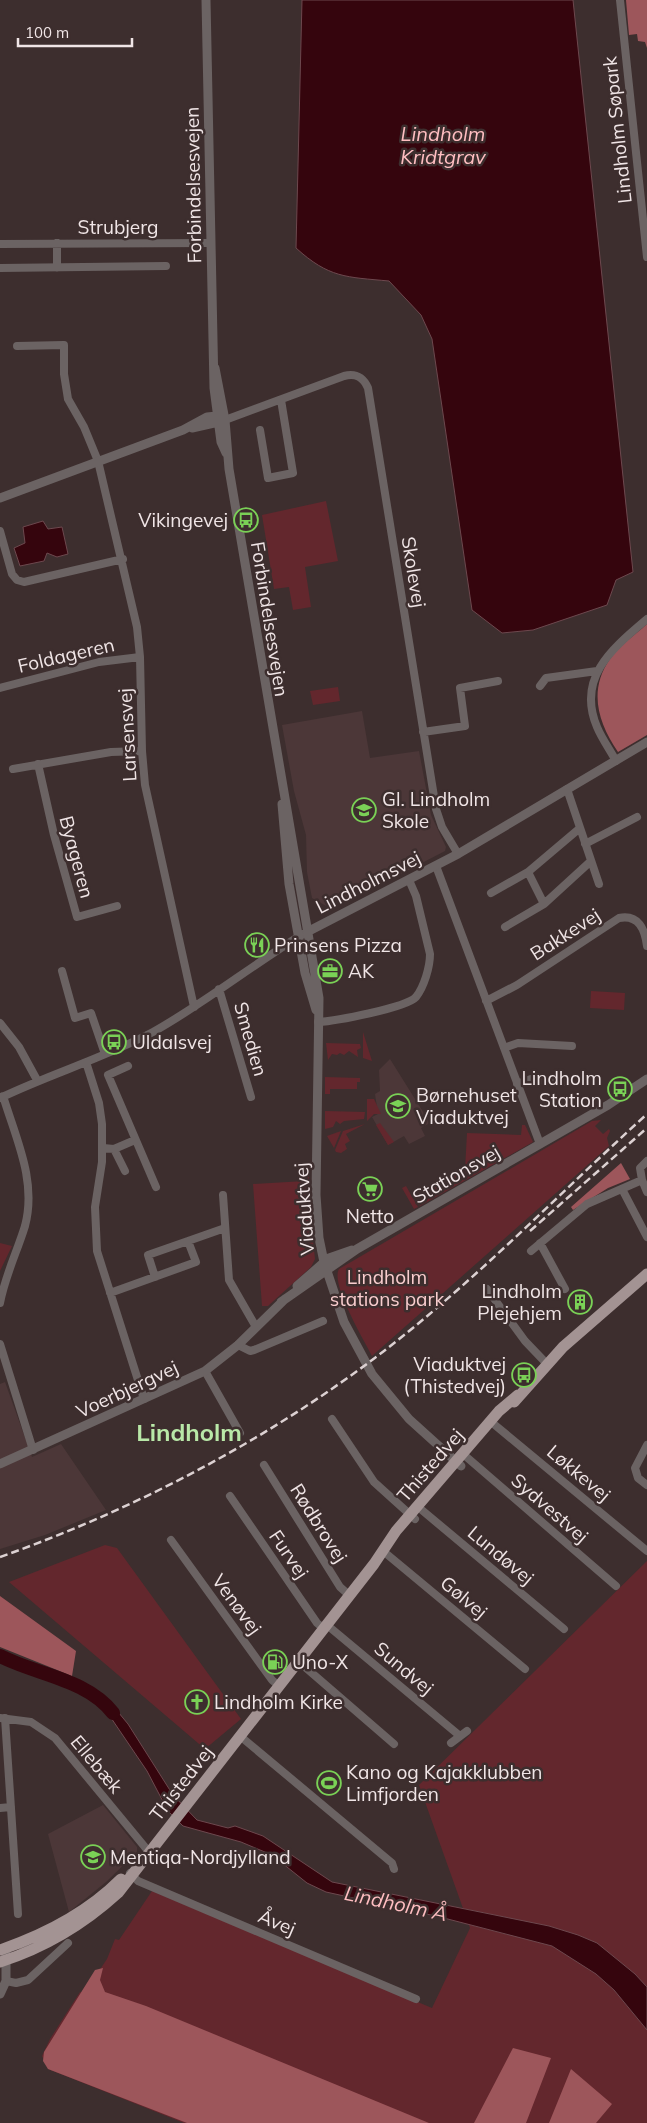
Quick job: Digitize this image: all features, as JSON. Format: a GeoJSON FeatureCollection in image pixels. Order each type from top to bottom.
{"type":"FeatureCollection","features":[{"type":"Feature","properties":{"kind":"main road","name":"Thistedvej"},"geometry":{"type":"LineString","coordinates":[[3,1955],[72,1917],[130,1874],[150,1852],[349,1595],[412,1517],[493,1423],[577,1334],[647,1276]]}},
{"type":"Feature","properties":{"kind":"street","name":"Forbindelsesvejen"},"geometry":{"type":"LineString","coordinates":[[206,0],[210,243],[215,368],[220,420],[282,788],[291,825],[309,930]]}},
{"type":"Feature","properties":{"kind":"street","name":"Lindholm Søpark"},"geometry":{"type":"LineString","coordinates":[[620,0],[647,257]]}},
{"type":"Feature","properties":{"kind":"street","name":"Strubjerg"},"geometry":{"type":"LineString","coordinates":[[0,244],[210,243]]}},
{"type":"Feature","properties":{"kind":"street","name":"Strubjerg"},"geometry":{"type":"LineString","coordinates":[[57,244],[58,268]]}},
{"type":"Feature","properties":{"kind":"street","name":"Strubjerg"},"geometry":{"type":"LineString","coordinates":[[0,268],[166,266]]}},
{"type":"Feature","properties":{"kind":"street"},"geometry":{"type":"LineString","coordinates":[[17,346],[64,345],[64,374],[68,400],[84,427],[98,461]]}},
{"type":"Feature","properties":{"kind":"street","name":"Skolevej"},"geometry":{"type":"LineString","coordinates":[[220,420],[351,374],[361,378],[368,388],[436,809],[442,827],[458,854]]}},
{"type":"Feature","properties":{"kind":"street"},"geometry":{"type":"LineString","coordinates":[[260,430],[268,478],[293,474],[281,400]]}},
{"type":"Feature","properties":{"kind":"street"},"geometry":{"type":"LineString","coordinates":[[0,498],[187,428],[220,420]]}},
{"type":"Feature","properties":{"kind":"street","name":"Larsensvej"},"geometry":{"type":"LineString","coordinates":[[98,461],[137,628],[140,657],[142,751],[145,785],[194,1007]]}},
{"type":"Feature","properties":{"kind":"street"},"geometry":{"type":"LineString","coordinates":[[0,531],[12,574],[17,580],[24,582],[122,559]]}},
{"type":"Feature","properties":{"kind":"street"},"geometry":{"type":"LineString","coordinates":[[616,761],[594,716],[592,695],[597,671],[608,653],[647,619]]}},
{"type":"Feature","properties":{"kind":"street","name":"Foldageren"},"geometry":{"type":"LineString","coordinates":[[0,688],[99,662],[140,657]]}},
{"type":"Feature","properties":{"kind":"street"},"geometry":{"type":"LineString","coordinates":[[540,686],[546,678],[597,671]]}},
{"type":"Feature","properties":{"kind":"street"},"geometry":{"type":"LineString","coordinates":[[423,732],[465,726],[460,688],[498,681]]}},
{"type":"Feature","properties":{"kind":"street","name":"Lindholmsvej"},"geometry":{"type":"LineString","coordinates":[[1,1097],[37,1080],[106,1054],[153,1032],[194,1007],[309,930],[458,854],[647,742]]}},
{"type":"Feature","properties":{"kind":"street"},"geometry":{"type":"LineString","coordinates":[[13,769],[111,752],[142,751]]}},
{"type":"Feature","properties":{"kind":"street","name":"Byageren"},"geometry":{"type":"LineString","coordinates":[[38,764],[54,835],[77,917],[117,906]]}},
{"type":"Feature","properties":{"kind":"street","name":"Forbindelsesvejen"},"geometry":{"type":"LineString","coordinates":[[282,788],[286,863],[298,937]]}},
{"type":"Feature","properties":{"kind":"street"},"geometry":{"type":"LineString","coordinates":[[567,789],[599,884]]}},
{"type":"Feature","properties":{"kind":"street"},"geometry":{"type":"LineString","coordinates":[[586,844],[637,817]]}},
{"type":"Feature","properties":{"kind":"street"},"geometry":{"type":"LineString","coordinates":[[491,893],[528,872],[580,828]]}},
{"type":"Feature","properties":{"kind":"street"},"geometry":{"type":"LineString","coordinates":[[506,927],[544,904],[591,861]]}},
{"type":"Feature","properties":{"kind":"street"},"geometry":{"type":"LineString","coordinates":[[436,866],[540,1144]]}},
{"type":"Feature","properties":{"kind":"street"},"geometry":{"type":"LineString","coordinates":[[528,872],[544,904]]}},
{"type":"Feature","properties":{"kind":"street"},"geometry":{"type":"LineString","coordinates":[[318,1022],[351,1019],[372,1011],[408,1004],[416,997],[430,963],[430,954],[416,896],[409,880]]}},
{"type":"Feature","properties":{"kind":"street","name":"Bakkevej"},"geometry":{"type":"LineString","coordinates":[[486,1001],[518,984],[619,918],[630,918],[641,924],[645,932],[647,946]]}},
{"type":"Feature","properties":{"kind":"street","name":"Viaduktvej"},"geometry":{"type":"LineString","coordinates":[[309,930],[319,998],[316,1195],[325,1266],[337,1304],[357,1349],[378,1382],[409,1419],[462,1460]]}},
{"type":"Feature","properties":{"kind":"street","name":"Viaduktvej"},"geometry":{"type":"LineString","coordinates":[[298,937],[318,1022]]}},
{"type":"Feature","properties":{"kind":"street"},"geometry":{"type":"LineString","coordinates":[[62,971],[75,1018],[91,1013],[106,1054]]}},
{"type":"Feature","properties":{"kind":"street","name":"Smedien"},"geometry":{"type":"LineString","coordinates":[[219,989],[251,1098]]}},
{"type":"Feature","properties":{"kind":"street"},"geometry":{"type":"LineString","coordinates":[[0,1023],[19,1047],[37,1080]]}},
{"type":"Feature","properties":{"kind":"street"},"geometry":{"type":"LineString","coordinates":[[504,1048],[518,1043],[572,1046]]}},
{"type":"Feature","properties":{"kind":"street"},"geometry":{"type":"LineString","coordinates":[[86,1062],[99,1102],[103,1148],[95,1227],[97,1251],[144,1399]]}},
{"type":"Feature","properties":{"kind":"street"},"geometry":{"type":"LineString","coordinates":[[128,1066],[108,1075],[156,1187]]}},
{"type":"Feature","properties":{"kind":"street","name":"Stationsvej"},"geometry":{"type":"LineString","coordinates":[[325,1266],[625,1095],[647,1079]]}},
{"type":"Feature","properties":{"kind":"street"},"geometry":{"type":"LineString","coordinates":[[518,1084],[532,1080],[569,1082]]}},
{"type":"Feature","properties":{"kind":"street"},"geometry":{"type":"LineString","coordinates":[[0,1303],[25,1225],[29,1186],[26,1168],[1,1097]]}},
{"type":"Feature","properties":{"kind":"street"},"geometry":{"type":"LineString","coordinates":[[103,1148],[114,1149],[135,1140]]}},
{"type":"Feature","properties":{"kind":"street"},"geometry":{"type":"LineString","coordinates":[[114,1149],[125,1171]]}},
{"type":"Feature","properties":{"kind":"street"},"geometry":{"type":"LineString","coordinates":[[647,1161],[640,1168],[647,1192]]}},
{"type":"Feature","properties":{"kind":"street"},"geometry":{"type":"LineString","coordinates":[[531,1251],[587,1204],[642,1180]]}},
{"type":"Feature","properties":{"kind":"street"},"geometry":{"type":"LineString","coordinates":[[622,1189],[647,1237]]}},
{"type":"Feature","properties":{"kind":"street"},"geometry":{"type":"LineString","coordinates":[[223,1195],[229,1280],[256,1327]]}},
{"type":"Feature","properties":{"kind":"street"},"geometry":{"type":"LineString","coordinates":[[155,1276],[148,1255],[225,1228]]}},
{"type":"Feature","properties":{"kind":"street"},"geometry":{"type":"LineString","coordinates":[[110,1293],[196,1262],[188,1241]]}},
{"type":"Feature","properties":{"kind":"street"},"geometry":{"type":"LineString","coordinates":[[540,1243],[565,1289]]}},
{"type":"Feature","properties":{"kind":"street","name":"Voerbjergvej"},"geometry":{"type":"LineString","coordinates":[[0,1464],[205,1371],[238,1345],[282,1302],[325,1266]]}},
{"type":"Feature","properties":{"kind":"street"},"geometry":{"type":"LineString","coordinates":[[487,1289],[525,1341],[547,1364]]}},
{"type":"Feature","properties":{"kind":"street"},"geometry":{"type":"LineString","coordinates":[[238,1345],[250,1351],[254,1350],[323,1321]]}},
{"type":"Feature","properties":{"kind":"street"},"geometry":{"type":"LineString","coordinates":[[0,1344],[33,1450]]}},
{"type":"Feature","properties":{"kind":"street"},"geometry":{"type":"LineString","coordinates":[[205,1371],[240,1433]]}},
{"type":"Feature","properties":{"kind":"street"},"geometry":{"type":"LineString","coordinates":[[332,1419],[374,1482],[412,1517]]}},
{"type":"Feature","properties":{"kind":"street","name":"Løkkevej"},"geometry":{"type":"LineString","coordinates":[[493,1423],[647,1551]]}},
{"type":"Feature","properties":{"kind":"street"},"geometry":{"type":"LineString","coordinates":[[647,1445],[634,1468],[638,1478],[647,1485]]}},
{"type":"Feature","properties":{"kind":"street","name":"Sydvestvej"},"geometry":{"type":"LineString","coordinates":[[462,1460],[616,1586]]}},
{"type":"Feature","properties":{"kind":"street","name":"Rødbrovej"},"geometry":{"type":"LineString","coordinates":[[264,1465],[340,1587],[349,1595]]}},
{"type":"Feature","properties":{"kind":"street","name":"Furvej"},"geometry":{"type":"LineString","coordinates":[[230,1496],[317,1623],[325,1627]]}},
{"type":"Feature","properties":{"kind":"street","name":"Lundøvej"},"geometry":{"type":"LineString","coordinates":[[420,1508],[564,1628]]}},
{"type":"Feature","properties":{"kind":"street","name":"Venøvej"},"geometry":{"type":"LineString","coordinates":[[171,1540],[272,1680],[279,1686]]}},
{"type":"Feature","properties":{"kind":"street","name":"Gølvej"},"geometry":{"type":"LineString","coordinates":[[384,1552],[525,1669]]}},
{"type":"Feature","properties":{"kind":"street","name":"Sundvej"},"geometry":{"type":"LineString","coordinates":[[325,1627],[464,1733],[451,1743]]}},
{"type":"Feature","properties":{"kind":"street"},"geometry":{"type":"LineString","coordinates":[[298,1661],[394,1744]]}},
{"type":"Feature","properties":{"kind":"street","name":"Ellebæk"},"geometry":{"type":"LineString","coordinates":[[18,1914],[3,1718],[30,1722],[54,1738],[150,1852]]}},
{"type":"Feature","properties":{"kind":"street"},"geometry":{"type":"LineString","coordinates":[[240,1736],[248,1740],[392,1863],[394,1870]]}},
{"type":"Feature","properties":{"kind":"street"},"geometry":{"type":"LineString","coordinates":[[0,1808],[11,1807]]}},
{"type":"Feature","properties":{"kind":"street","name":"Åvej"},"geometry":{"type":"LineString","coordinates":[[130,1874],[138,1881],[416,1999]]}},
{"type":"Feature","properties":{"kind":"street"},"geometry":{"type":"LineString","coordinates":[[6,1981],[16,1983],[28,1980],[68,1943]]}},
{"type":"Feature","properties":{"kind":"street"},"geometry":{"type":"LineString","coordinates":[[0,1994],[6,1981],[3,1955]]}},
{"type":"Feature","properties":{"kind":"shaded area"},"geometry":{"type":"Polygon","coordinates":[[[626,0],[647,0],[647,48],[645,42],[638,41],[637,34],[629,35],[626,0]]]}},
{"type":"Feature","properties":{"kind":"shaded area"},"geometry":{"type":"Polygon","coordinates":[[[647,624],[647,735],[618,752],[605,730],[601,718],[598,706],[599,683],[603,671],[614,654],[647,624]]]}},
{"type":"Feature","properties":{"kind":"shaded area","name":"Gl. Lindholm Skole"},"geometry":{"type":"Polygon","coordinates":[[[362,711],[370,758],[419,751],[431,815],[446,847],[445,851],[362,894],[328,907],[312,898],[307,872],[306,835],[294,791],[282,725],[362,711]]]}},
{"type":"Feature","properties":{"kind":"shaded area","name":"Børnehuset Viaduktvej"},"geometry":{"type":"Polygon","coordinates":[[[390,1059],[430,1123],[421,1128],[425,1136],[409,1144],[404,1136],[388,1145],[372,1117],[378,1114],[375,1094],[380,1091],[379,1070],[390,1059]]]}},
{"type":"Feature","properties":{"kind":"shaded area"},"geometry":{"type":"Polygon","coordinates":[[[621,1163],[630,1179],[608,1188],[573,1210],[571,1207],[621,1163]]]}},
{"type":"Feature","properties":{"kind":"shaded area"},"geometry":{"type":"Polygon","coordinates":[[[5,1382],[32,1457],[61,1444],[106,1510],[45,1535],[0,1549],[0,1384],[5,1382]]]}},
{"type":"Feature","properties":{"kind":"shaded area"},"geometry":{"type":"Polygon","coordinates":[[[0,1596],[76,1651],[72,1676],[0,1647],[0,1596]]]}},
{"type":"Feature","properties":{"kind":"shaded area","name":"Mentiqa-Nordjylland"},"geometry":{"type":"Polygon","coordinates":[[[103,1805],[137,1847],[137,1852],[106,1882],[69,1912],[48,1834],[103,1805]]]}},
{"type":"Feature","properties":{"kind":"shaded area"},"geometry":{"type":"Polygon","coordinates":[[[103,1968],[100,1980],[105,1992],[146,2006],[429,2123],[187,2123],[48,2069],[43,2061],[44,2052],[95,1970],[103,1968]]]}},
{"type":"Feature","properties":{"kind":"shaded area"},"geometry":{"type":"Polygon","coordinates":[[[513,2048],[551,2058],[526,2123],[474,2123],[513,2048]]]}},
{"type":"Feature","properties":{"kind":"shaded area"},"geometry":{"type":"Polygon","coordinates":[[[571,2069],[612,2104],[596,2123],[549,2123],[571,2069]]]}},
{"type":"Feature","properties":{"kind":"green space"},"geometry":{"type":"Polygon","coordinates":[[[326,501],[338,561],[305,567],[311,607],[293,610],[289,587],[274,589],[262,515],[326,501]]]}},
{"type":"Feature","properties":{"kind":"green space"},"geometry":{"type":"Polygon","coordinates":[[[338,687],[340,701],[313,705],[310,691],[338,687]]]}},
{"type":"Feature","properties":{"kind":"green space"},"geometry":{"type":"Polygon","coordinates":[[[591,991],[625,993],[624,1010],[590,1008],[591,991]]]}},
{"type":"Feature","properties":{"kind":"green space"},"geometry":{"type":"Polygon","coordinates":[[[363,1032],[372,1061],[363,1058],[363,1032]]]}},
{"type":"Feature","properties":{"kind":"green space"},"geometry":{"type":"Polygon","coordinates":[[[326,1043],[360,1044],[361,1048],[357,1050],[358,1057],[349,1051],[344,1055],[340,1053],[337,1055],[332,1054],[328,1060],[326,1043]]]}},
{"type":"Feature","properties":{"kind":"green space"},"geometry":{"type":"Polygon","coordinates":[[[325,1077],[360,1078],[360,1082],[357,1082],[357,1089],[330,1089],[330,1094],[325,1094],[325,1077]]]}},
{"type":"Feature","properties":{"kind":"green space"},"geometry":{"type":"Polygon","coordinates":[[[367,1099],[374,1099],[381,1114],[374,1114],[367,1121],[367,1099]]]}},
{"type":"Feature","properties":{"kind":"green space"},"geometry":{"type":"Polygon","coordinates":[[[325,1111],[365,1112],[364,1119],[344,1121],[340,1124],[336,1121],[333,1127],[325,1129],[325,1111]]]}},
{"type":"Feature","properties":{"kind":"green space","name":"Lindholm stations park"},"geometry":{"type":"Polygon","coordinates":[[[601,1120],[595,1126],[603,1134],[609,1129],[607,1138],[609,1146],[372,1356],[343,1298],[339,1286],[339,1269],[592,1121],[601,1120]]]}},
{"type":"Feature","properties":{"kind":"green space"},"geometry":{"type":"Polygon","coordinates":[[[380,1123],[394,1142],[388,1145],[376,1125],[380,1123]]]}},
{"type":"Feature","properties":{"kind":"green space"},"geometry":{"type":"Polygon","coordinates":[[[365,1124],[346,1134],[350,1141],[345,1144],[347,1149],[341,1153],[336,1152],[335,1150],[343,1131],[365,1124]]]}},
{"type":"Feature","properties":{"kind":"green space"},"geometry":{"type":"Polygon","coordinates":[[[522,1125],[525,1125],[533,1142],[420,1206],[416,1198],[465,1170],[467,1133],[521,1135],[522,1125]]]}},
{"type":"Feature","properties":{"kind":"green space"},"geometry":{"type":"Polygon","coordinates":[[[341,1131],[334,1148],[327,1136],[341,1131]]]}},
{"type":"Feature","properties":{"kind":"green space"},"geometry":{"type":"Polygon","coordinates":[[[305,1167],[309,1169],[309,1204],[315,1259],[311,1267],[268,1306],[262,1306],[253,1184],[305,1181],[305,1167]]]}},
{"type":"Feature","properties":{"kind":"green space"},"geometry":{"type":"Polygon","coordinates":[[[406,1186],[418,1207],[414,1209],[402,1188],[406,1186]]]}},
{"type":"Feature","properties":{"kind":"green space"},"geometry":{"type":"Polygon","coordinates":[[[0,1243],[12,1246],[0,1271],[0,1243]]]}},
{"type":"Feature","properties":{"kind":"green space"},"geometry":{"type":"Polygon","coordinates":[[[105,1545],[117,1548],[241,1719],[205,1749],[9,1582],[105,1545]]]}},
{"type":"Feature","properties":{"kind":"green space"},"geometry":{"type":"Polygon","coordinates":[[[647,1561],[647,2123],[184,2123],[48,2069],[42,2056],[50,2039],[80,1992],[84,1993],[107,1959],[115,1939],[119,1940],[152,1891],[432,2008],[470,1928],[419,1785],[647,1561]]]}},
{"type":"Feature","properties":{"kind":"water","name":"Lindholm Kridtgrav"},"geometry":{"type":"Polygon","coordinates":[[[302,0],[573,0],[633,572],[616,580],[607,605],[533,630],[502,633],[472,610],[432,339],[421,315],[389,281],[349,277],[329,271],[296,248],[302,0]]]}},
{"type":"Feature","properties":{"kind":"water"},"geometry":{"type":"Polygon","coordinates":[[[43,521],[48,529],[62,527],[68,554],[57,557],[47,553],[44,561],[20,566],[14,548],[25,543],[23,527],[43,521]]]}},
{"type":"Feature","properties":{"kind":"water"},"geometry":{"type":"Polygon","coordinates":[[[104,1695],[128,1724],[173,1795],[197,1820],[228,1828],[235,1826],[263,1836],[332,1882],[549,1926],[597,1943],[635,1974],[647,1987],[647,2030],[614,1990],[596,1974],[552,1946],[440,1917],[326,1892],[307,1883],[272,1855],[241,1842],[183,1826],[168,1811],[147,1771],[105,1709],[104,1695]]]}},
{"type":"Feature","properties":{"kind":"waterway","name":"Lindholm Å"},"geometry":{"type":"LineString","coordinates":[[0,1656],[90,1692],[113,1713]]}},
{"type":"Feature","properties":{"kind":"railway"},"geometry":{"type":"LineString","coordinates":[[0,1557],[51,1538],[151,1494],[200,1469],[295,1414],[384,1351],[452,1295],[647,1114]]}},
{"type":"Feature","properties":{"kind":"railway"},"geometry":{"type":"LineString","coordinates":[[530,1231],[647,1128]]}},
{"type":"Feature","properties":{"kind":"place","name":"Vikingevej"},"geometry":{"type":"Point","coordinates":[246,520]}},
{"type":"Feature","properties":{"kind":"place","name":"Gl. Lindholm Skole"},"geometry":{"type":"Point","coordinates":[364,810]}},
{"type":"Feature","properties":{"kind":"place","name":"Prinsens Pizza"},"geometry":{"type":"Point","coordinates":[257,945]}},
{"type":"Feature","properties":{"kind":"place","name":"AK"},"geometry":{"type":"Point","coordinates":[330,971]}},
{"type":"Feature","properties":{"kind":"place","name":"Uldalsvej"},"geometry":{"type":"Point","coordinates":[114,1042]}},
{"type":"Feature","properties":{"kind":"place","name":"Lindholm Station"},"geometry":{"type":"Point","coordinates":[620,1089]}},
{"type":"Feature","properties":{"kind":"place","name":"Børnehuset Viaduktvej"},"geometry":{"type":"Point","coordinates":[398,1106]}},
{"type":"Feature","properties":{"kind":"place","name":"Netto"},"geometry":{"type":"Point","coordinates":[370,1189]}},
{"type":"Feature","properties":{"kind":"place","name":"Lindholm Plejehjem"},"geometry":{"type":"Point","coordinates":[580,1302]}},
{"type":"Feature","properties":{"kind":"place","name":"Viaduktvej (Thistedvej)"},"geometry":{"type":"Point","coordinates":[524,1375]}},
{"type":"Feature","properties":{"kind":"place","name":"Uno-X"},"geometry":{"type":"Point","coordinates":[275,1662]}},
{"type":"Feature","properties":{"kind":"place","name":"Lindholm Kirke"},"geometry":{"type":"Point","coordinates":[197,1702]}},
{"type":"Feature","properties":{"kind":"place","name":"Kano og Kajakklubben Limfjorden"},"geometry":{"type":"Point","coordinates":[329,1783]}},
{"type":"Feature","properties":{"kind":"place","name":"Mentiqa-Nordjylland"},"geometry":{"type":"Point","coordinates":[93,1857]}},
{"type":"Feature","properties":{"kind":"district","name":"Lindholm"},"geometry":{"type":"Point","coordinates":[189,1432]}}]}
